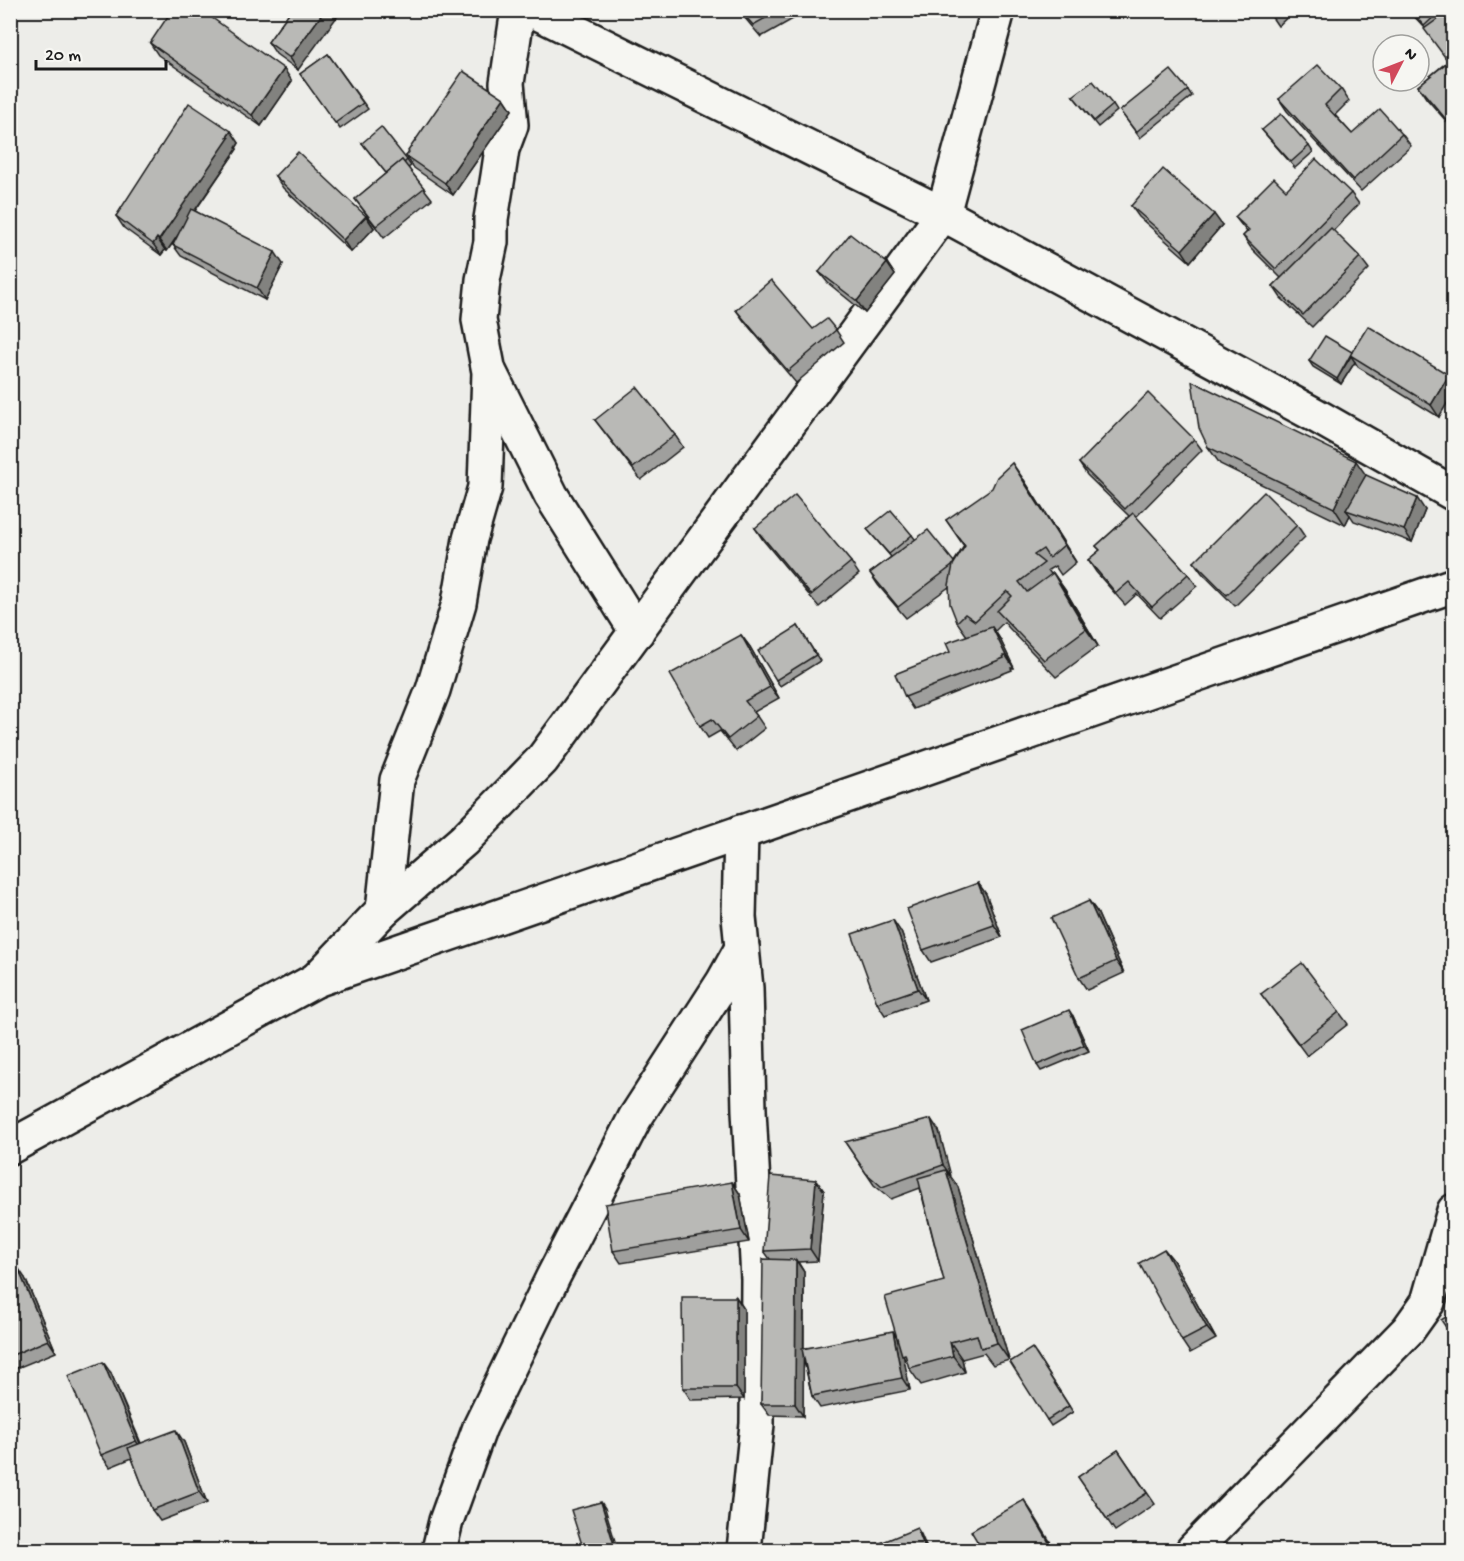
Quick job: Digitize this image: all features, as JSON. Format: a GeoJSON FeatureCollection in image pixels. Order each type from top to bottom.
{"type":"FeatureCollection","features":[{"type":"Feature","properties":{"kind":"street"},"geometry":{"type":"LineString","coordinates":[[383,910],[397,780],[433,690],[459,603],[470,539],[485,487],[489,372],[479,320],[483,280],[491,242],[490,219],[502,148],[511,125],[507,83],[518,10]]}},
{"type":"Feature","properties":{"kind":"street"},"geometry":{"type":"LineString","coordinates":[[532,10],[944,214],[1315,415],[1454,494]]}},
{"type":"Feature","properties":{"kind":"street"},"geometry":{"type":"LineString","coordinates":[[316,980],[383,910],[464,840],[543,760],[944,214],[998,10]]}},
{"type":"Feature","properties":{"kind":"street"},"geometry":{"type":"LineString","coordinates":[[489,372],[551,495],[637,632]]}},
{"type":"Feature","properties":{"kind":"street"},"geometry":{"type":"LineString","coordinates":[[10,1147],[316,980],[1454,585]]}},
{"type":"Feature","properties":{"kind":"street"},"geometry":{"type":"LineString","coordinates":[[741,832],[739,917],[747,988],[749,1110],[758,1280],[757,1424],[744,1551]]}},
{"type":"Feature","properties":{"kind":"street"},"geometry":{"type":"LineString","coordinates":[[439,1551],[446,1521],[480,1427],[553,1277],[635,1119],[723,982],[742,948]]}},
{"type":"Feature","properties":{"kind":"street"},"geometry":{"type":"LineString","coordinates":[[1193,1551],[1408,1330],[1428,1302],[1454,1211]]}},
{"type":"Feature","properties":{"kind":"building"},"geometry":{"type":"Polygon","coordinates":[[[172,10],[201,10],[284,69],[252,115],[150,43],[172,10]]]}},
{"type":"Feature","properties":{"kind":"building"},"geometry":{"type":"Polygon","coordinates":[[[291,10],[325,10],[290,58],[268,42],[291,10]]]}},
{"type":"Feature","properties":{"kind":"building"},"geometry":{"type":"Polygon","coordinates":[[[740,10],[780,10],[753,25],[740,10]]]}},
{"type":"Feature","properties":{"kind":"building"},"geometry":{"type":"Polygon","coordinates":[[[1410,10],[1441,10],[1424,26],[1410,10]]]}},
{"type":"Feature","properties":{"kind":"building"},"geometry":{"type":"Polygon","coordinates":[[[1449,11],[1454,17],[1454,57],[1448,61],[1431,38],[1431,33],[1427,33],[1424,29],[1449,11]]]}},
{"type":"Feature","properties":{"kind":"building"},"geometry":{"type":"Polygon","coordinates":[[[328,54],[363,103],[335,123],[300,74],[328,54]]]}},
{"type":"Feature","properties":{"kind":"building"},"geometry":{"type":"Polygon","coordinates":[[[1454,57],[1454,121],[1450,124],[1424,93],[1431,93],[1431,76],[1454,57]]]}},
{"type":"Feature","properties":{"kind":"building"},"geometry":{"type":"Polygon","coordinates":[[[1318,65],[1341,89],[1325,105],[1352,134],[1380,109],[1402,134],[1353,180],[1279,99],[1318,65]]]}},
{"type":"Feature","properties":{"kind":"building"},"geometry":{"type":"Polygon","coordinates":[[[1171,70],[1188,90],[1136,132],[1120,111],[1171,70]]]}},
{"type":"Feature","properties":{"kind":"building"},"geometry":{"type":"Polygon","coordinates":[[[463,71],[504,98],[445,183],[406,156],[463,71]]]}},
{"type":"Feature","properties":{"kind":"building"},"geometry":{"type":"Polygon","coordinates":[[[1093,81],[1113,105],[1094,121],[1073,96],[1093,81]]]}},
{"type":"Feature","properties":{"kind":"building"},"geometry":{"type":"Polygon","coordinates":[[[189,103],[231,131],[227,137],[229,138],[159,240],[157,238],[153,244],[116,216],[189,103]]]}},
{"type":"Feature","properties":{"kind":"building"},"geometry":{"type":"Polygon","coordinates":[[[1281,114],[1309,146],[1291,162],[1262,130],[1281,114]]]}},
{"type":"Feature","properties":{"kind":"building"},"geometry":{"type":"Polygon","coordinates":[[[381,127],[407,160],[404,163],[402,160],[386,173],[362,143],[381,127]]]}},
{"type":"Feature","properties":{"kind":"building"},"geometry":{"type":"Polygon","coordinates":[[[298,152],[366,216],[343,240],[275,176],[298,152]]]}},
{"type":"Feature","properties":{"kind":"building"},"geometry":{"type":"Polygon","coordinates":[[[1316,159],[1351,193],[1276,269],[1243,236],[1249,230],[1235,217],[1274,178],[1286,190],[1316,159]]]}},
{"type":"Feature","properties":{"kind":"building"},"geometry":{"type":"Polygon","coordinates":[[[402,160],[424,188],[376,226],[355,199],[402,160]]]}},
{"type":"Feature","properties":{"kind":"building"},"geometry":{"type":"Polygon","coordinates":[[[1163,169],[1214,214],[1182,250],[1131,206],[1163,169]]]}},
{"type":"Feature","properties":{"kind":"building"},"geometry":{"type":"Polygon","coordinates":[[[191,209],[275,252],[257,288],[173,245],[191,209]]]}},
{"type":"Feature","properties":{"kind":"building"},"geometry":{"type":"Polygon","coordinates":[[[1331,228],[1360,257],[1303,315],[1273,286],[1331,228]]]}},
{"type":"Feature","properties":{"kind":"building"},"geometry":{"type":"Polygon","coordinates":[[[850,234],[887,263],[857,301],[819,272],[850,234]]]}},
{"type":"Feature","properties":{"kind":"building"},"geometry":{"type":"Polygon","coordinates":[[[771,280],[813,329],[827,319],[836,330],[788,371],[736,310],[771,280]]]}},
{"type":"Feature","properties":{"kind":"building"},"geometry":{"type":"Polygon","coordinates":[[[1368,326],[1449,375],[1431,405],[1350,355],[1368,326]]]}},
{"type":"Feature","properties":{"kind":"building"},"geometry":{"type":"Polygon","coordinates":[[[1325,336],[1352,352],[1337,379],[1309,361],[1325,336]]]}},
{"type":"Feature","properties":{"kind":"building"},"geometry":{"type":"Polygon","coordinates":[[[1192,381],[1356,461],[1334,508],[1208,447],[1199,428],[1192,381]]]}},
{"type":"Feature","properties":{"kind":"building"},"geometry":{"type":"Polygon","coordinates":[[[637,387],[675,435],[633,468],[595,420],[637,387]]]}},
{"type":"Feature","properties":{"kind":"building"},"geometry":{"type":"Polygon","coordinates":[[[1148,393],[1194,439],[1125,509],[1079,463],[1148,393]]]}},
{"type":"Feature","properties":{"kind":"building"},"geometry":{"type":"Polygon","coordinates":[[[1012,463],[1064,545],[1049,558],[1043,549],[1034,555],[1044,563],[1019,582],[1027,592],[1053,573],[1086,629],[1044,660],[997,611],[1012,596],[1007,591],[975,621],[965,614],[957,622],[950,604],[949,585],[953,565],[965,546],[946,520],[992,488],[997,477],[1012,463]]]}},
{"type":"Feature","properties":{"kind":"building"},"geometry":{"type":"Polygon","coordinates":[[[1366,475],[1417,498],[1404,530],[1346,510],[1366,475]]]}},
{"type":"Feature","properties":{"kind":"building"},"geometry":{"type":"Polygon","coordinates":[[[1264,492],[1297,525],[1227,595],[1194,562],[1264,492]]]}},
{"type":"Feature","properties":{"kind":"building"},"geometry":{"type":"Polygon","coordinates":[[[795,495],[851,562],[811,595],[755,528],[795,495]]]}},
{"type":"Feature","properties":{"kind":"building"},"geometry":{"type":"Polygon","coordinates":[[[891,510],[912,535],[889,554],[867,529],[891,510]]]}},
{"type":"Feature","properties":{"kind":"building"},"geometry":{"type":"Polygon","coordinates":[[[1133,513],[1188,574],[1152,607],[1129,582],[1116,593],[1088,560],[1100,550],[1096,546],[1133,513]]]}},
{"type":"Feature","properties":{"kind":"building"},"geometry":{"type":"Polygon","coordinates":[[[928,530],[954,562],[952,566],[898,607],[870,573],[928,530]]]}},
{"type":"Feature","properties":{"kind":"building"},"geometry":{"type":"Polygon","coordinates":[[[798,626],[816,655],[776,680],[758,651],[798,626]]]}},
{"type":"Feature","properties":{"kind":"building"},"geometry":{"type":"Polygon","coordinates":[[[992,627],[1006,656],[1003,656],[1004,658],[905,697],[895,674],[950,652],[946,643],[992,627]]]}},
{"type":"Feature","properties":{"kind":"building"},"geometry":{"type":"Polygon","coordinates":[[[741,635],[770,687],[745,701],[757,716],[728,739],[712,719],[700,726],[670,674],[741,635]]]}},
{"type":"Feature","properties":{"kind":"building"},"geometry":{"type":"Polygon","coordinates":[[[978,883],[994,925],[923,950],[907,909],[978,883]]]}},
{"type":"Feature","properties":{"kind":"building"},"geometry":{"type":"Polygon","coordinates":[[[1089,901],[1116,961],[1079,978],[1051,918],[1089,901]]]}},
{"type":"Feature","properties":{"kind":"building"},"geometry":{"type":"Polygon","coordinates":[[[893,920],[918,989],[877,1003],[852,934],[893,920]]]}},
{"type":"Feature","properties":{"kind":"building"},"geometry":{"type":"Polygon","coordinates":[[[1302,963],[1339,1012],[1299,1044],[1261,994],[1302,963]]]}},
{"type":"Feature","properties":{"kind":"building"},"geometry":{"type":"Polygon","coordinates":[[[1069,1010],[1084,1045],[1037,1065],[1022,1030],[1069,1010]]]}},
{"type":"Feature","properties":{"kind":"building"},"geometry":{"type":"Polygon","coordinates":[[[931,1119],[943,1165],[882,1187],[866,1173],[845,1142],[931,1119]]]}},
{"type":"Feature","properties":{"kind":"building"},"geometry":{"type":"Polygon","coordinates":[[[946,1170],[997,1343],[981,1348],[977,1335],[950,1342],[953,1356],[909,1368],[905,1354],[902,1355],[885,1297],[944,1281],[918,1178],[946,1170]]]}},
{"type":"Feature","properties":{"kind":"building"},"geometry":{"type":"Polygon","coordinates":[[[770,1176],[816,1180],[810,1249],[764,1251],[770,1176]]]}},
{"type":"Feature","properties":{"kind":"building"},"geometry":{"type":"Polygon","coordinates":[[[732,1182],[741,1230],[613,1251],[605,1204],[732,1182]]]}},
{"type":"Feature","properties":{"kind":"building"},"geometry":{"type":"Polygon","coordinates":[[[1164,1249],[1207,1328],[1182,1341],[1139,1263],[1164,1249]]]}},
{"type":"Feature","properties":{"kind":"building"},"geometry":{"type":"Polygon","coordinates":[[[763,1259],[796,1260],[795,1404],[761,1404],[763,1259]]]}},
{"type":"Feature","properties":{"kind":"building"},"geometry":{"type":"Polygon","coordinates":[[[17,1266],[48,1340],[10,1356],[10,1269],[17,1266]]]}},
{"type":"Feature","properties":{"kind":"building"},"geometry":{"type":"Polygon","coordinates":[[[682,1297],[736,1297],[736,1388],[683,1388],[682,1297]]]}},
{"type":"Feature","properties":{"kind":"building"},"geometry":{"type":"Polygon","coordinates":[[[1454,1312],[1454,1339],[1441,1320],[1454,1312]]]}},
{"type":"Feature","properties":{"kind":"building"},"geometry":{"type":"Polygon","coordinates":[[[893,1331],[902,1378],[812,1396],[802,1349],[893,1331]]]}},
{"type":"Feature","properties":{"kind":"building"},"geometry":{"type":"Polygon","coordinates":[[[1032,1348],[1069,1406],[1047,1420],[1010,1362],[1032,1348]]]}},
{"type":"Feature","properties":{"kind":"building"},"geometry":{"type":"Polygon","coordinates":[[[103,1362],[136,1441],[101,1455],[68,1376],[103,1362]]]}},
{"type":"Feature","properties":{"kind":"building"},"geometry":{"type":"Polygon","coordinates":[[[176,1430],[199,1492],[152,1510],[128,1448],[176,1430]]]}},
{"type":"Feature","properties":{"kind":"building"},"geometry":{"type":"Polygon","coordinates":[[[1118,1450],[1147,1493],[1107,1519],[1078,1477],[1118,1450]]]}},
{"type":"Feature","properties":{"kind":"building"},"geometry":{"type":"Polygon","coordinates":[[[1024,1500],[1054,1551],[983,1551],[971,1531],[1024,1500]]]}},
{"type":"Feature","properties":{"kind":"building"},"geometry":{"type":"Polygon","coordinates":[[[601,1502],[616,1551],[584,1551],[571,1510],[601,1502]]]}},
{"type":"Feature","properties":{"kind":"building"},"geometry":{"type":"Polygon","coordinates":[[[917,1528],[926,1551],[861,1551],[917,1528]]]}},
{"type":"Feature","properties":{"kind":"building"},"geometry":{"type":"Polygon","coordinates":[[[1454,1540],[1454,1551],[1438,1551],[1454,1540]]]}},
{"type":"Feature","properties":{"kind":"building"},"geometry":{"type":"Polygon","coordinates":[[[710,1543],[711,1551],[674,1551],[710,1543]]]}}]}
